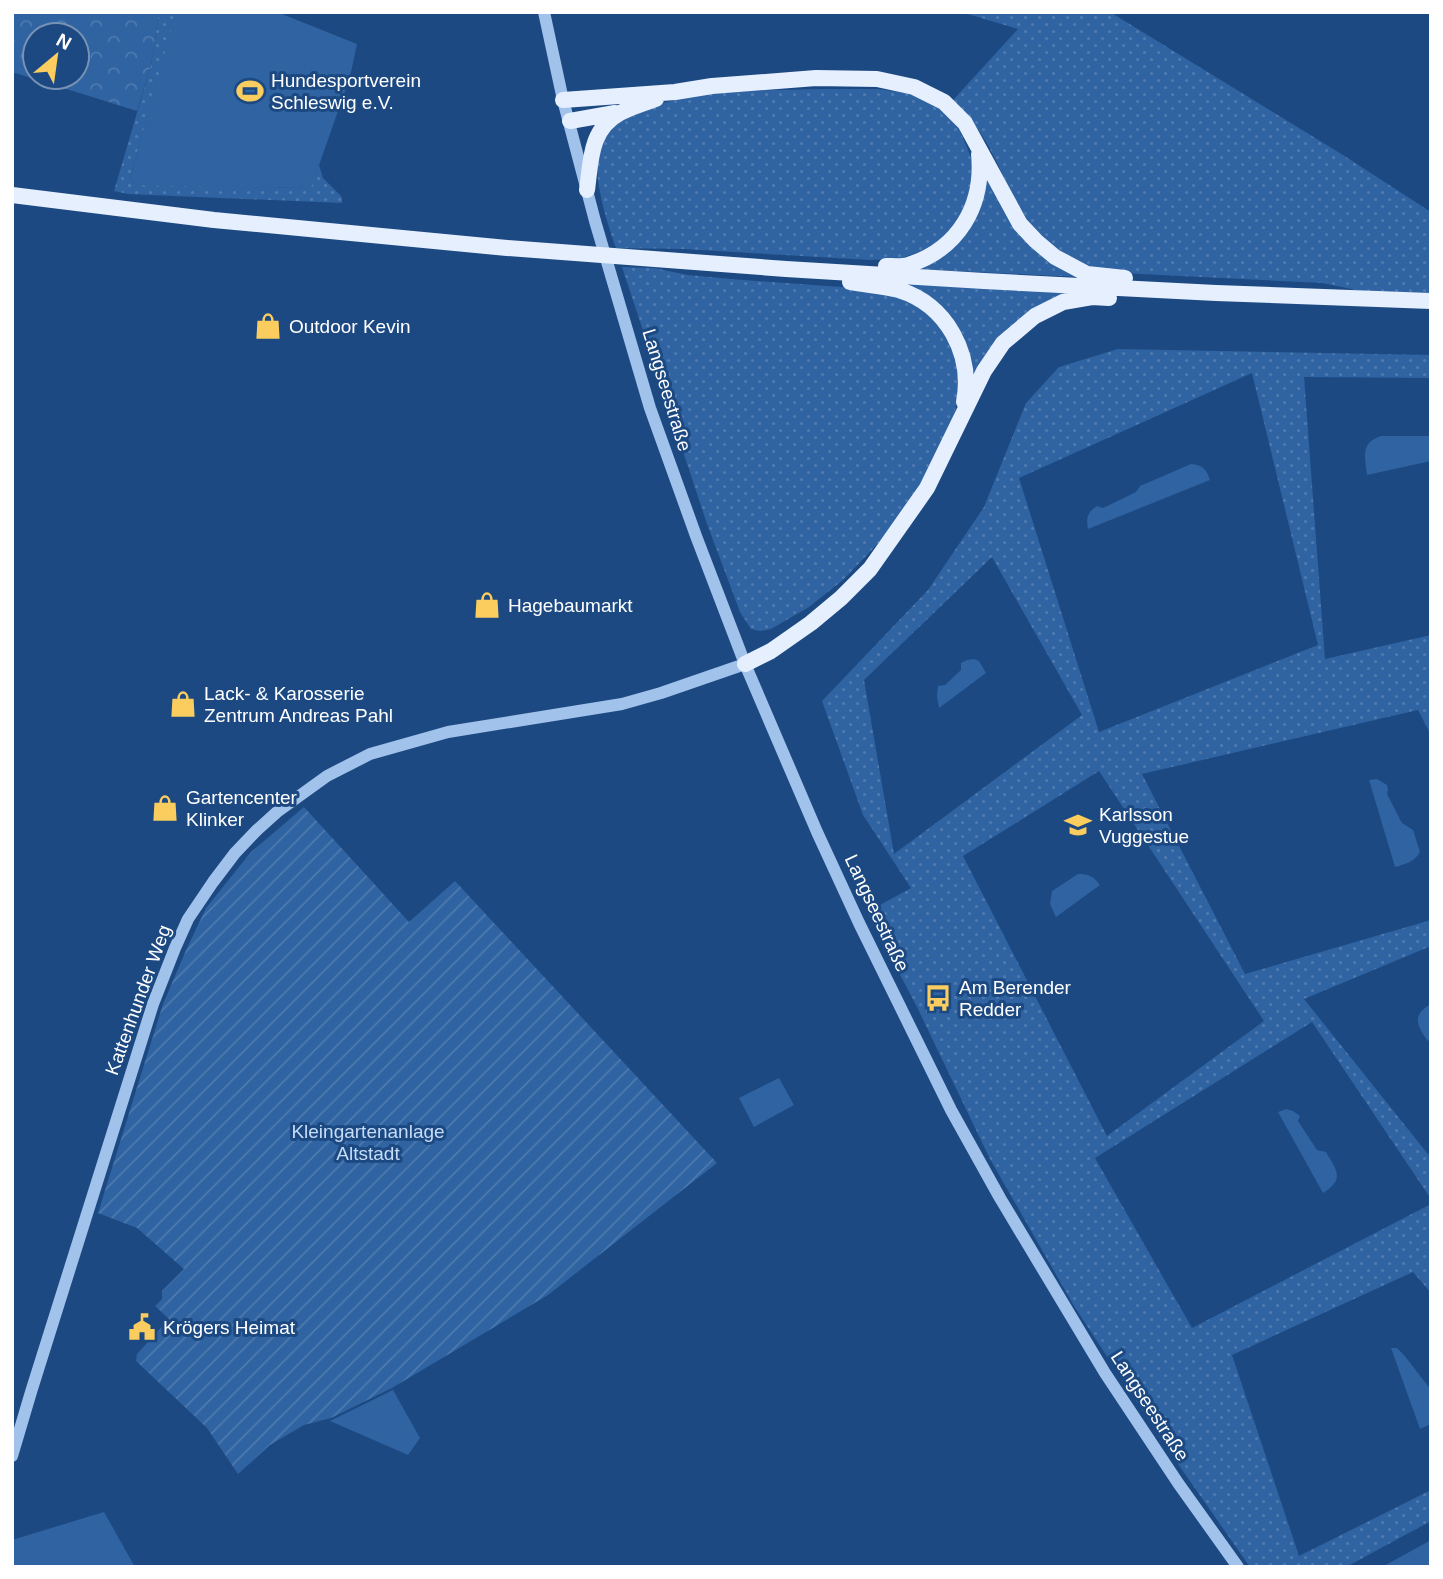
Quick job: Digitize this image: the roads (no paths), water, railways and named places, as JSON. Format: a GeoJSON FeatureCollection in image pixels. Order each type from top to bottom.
{"type":"FeatureCollection","features":[{"type":"Feature","properties":{"kind":"main road"},"geometry":{"type":"LineString","coordinates":[[563,100],[816,78],[877,79],[914,87],[944,102],[965,123],[1020,224],[1055,257],[1087,274],[1183,282],[1216,293]]}},
{"type":"Feature","properties":{"kind":"main road"},"geometry":{"type":"LineString","coordinates":[[569,121],[620,112],[675,92]]}},
{"type":"Feature","properties":{"kind":"main road"},"geometry":{"type":"LineString","coordinates":[[587,190],[593,147],[603,124],[620,112]]}},
{"type":"Feature","properties":{"kind":"main road"},"geometry":{"type":"LineString","coordinates":[[786,269],[807,265],[906,266],[936,253],[957,235],[969,218],[977,197],[981,173],[978,146]]}},
{"type":"Feature","properties":{"kind":"main road"},"geometry":{"type":"LineString","coordinates":[[12,195],[214,220],[507,248],[786,269],[1194,292],[1431,301]]}},
{"type":"Feature","properties":{"kind":"main road"},"geometry":{"type":"LineString","coordinates":[[786,269],[807,276],[900,290],[921,301],[942,317],[956,337],[965,366],[967,386],[962,416]]}},
{"type":"Feature","properties":{"kind":"main road"},"geometry":{"type":"LineString","coordinates":[[745,664],[771,651],[811,623],[870,569],[927,488],[984,371],[1003,342],[1035,316],[1063,302],[1092,297],[1170,300],[1194,292]]}},
{"type":"Feature","properties":{"kind":"street","name":"Langseestraße"},"geometry":{"type":"LineString","coordinates":[[544,12],[563,100],[595,221],[650,408],[695,536],[745,664],[817,832],[951,1110],[1007,1210],[1105,1373],[1237,1567]]}},
{"type":"Feature","properties":{"kind":"street","name":"Kattenhunder Weg"},"geometry":{"type":"LineString","coordinates":[[12,1456],[153,1004],[188,919],[235,853],[287,805],[327,776],[370,754],[448,732],[622,704],[745,664]]}},
{"type":"Feature","properties":{"kind":"place","name":"Hundesportverein Schleswig e.V."},"geometry":{"type":"Point","coordinates":[250,91]}},
{"type":"Feature","properties":{"kind":"place","name":"Outdoor Kevin"},"geometry":{"type":"Point","coordinates":[268,326]}},
{"type":"Feature","properties":{"kind":"place","name":"Hagebaumarkt"},"geometry":{"type":"Point","coordinates":[487,605]}},
{"type":"Feature","properties":{"kind":"place","name":"Lack- & Karosserie Zentrum Andreas Pahl"},"geometry":{"type":"Point","coordinates":[183,704]}},
{"type":"Feature","properties":{"kind":"place","name":"Gartencenter Klinker"},"geometry":{"type":"Point","coordinates":[165,808]}},
{"type":"Feature","properties":{"kind":"place","name":"Karlsson Vuggestue"},"geometry":{"type":"Point","coordinates":[1078,825]}},
{"type":"Feature","properties":{"kind":"place","name":"Am Berender Redder"},"geometry":{"type":"Point","coordinates":[938,998]}},
{"type":"Feature","properties":{"kind":"place","name":"Krögers Heimat"},"geometry":{"type":"Point","coordinates":[142,1327]}},
{"type":"Feature","properties":{"kind":"park label","name":"Kleingartenanlage Altstadt"},"geometry":{"type":"Point","coordinates":[368,1142]}}]}
